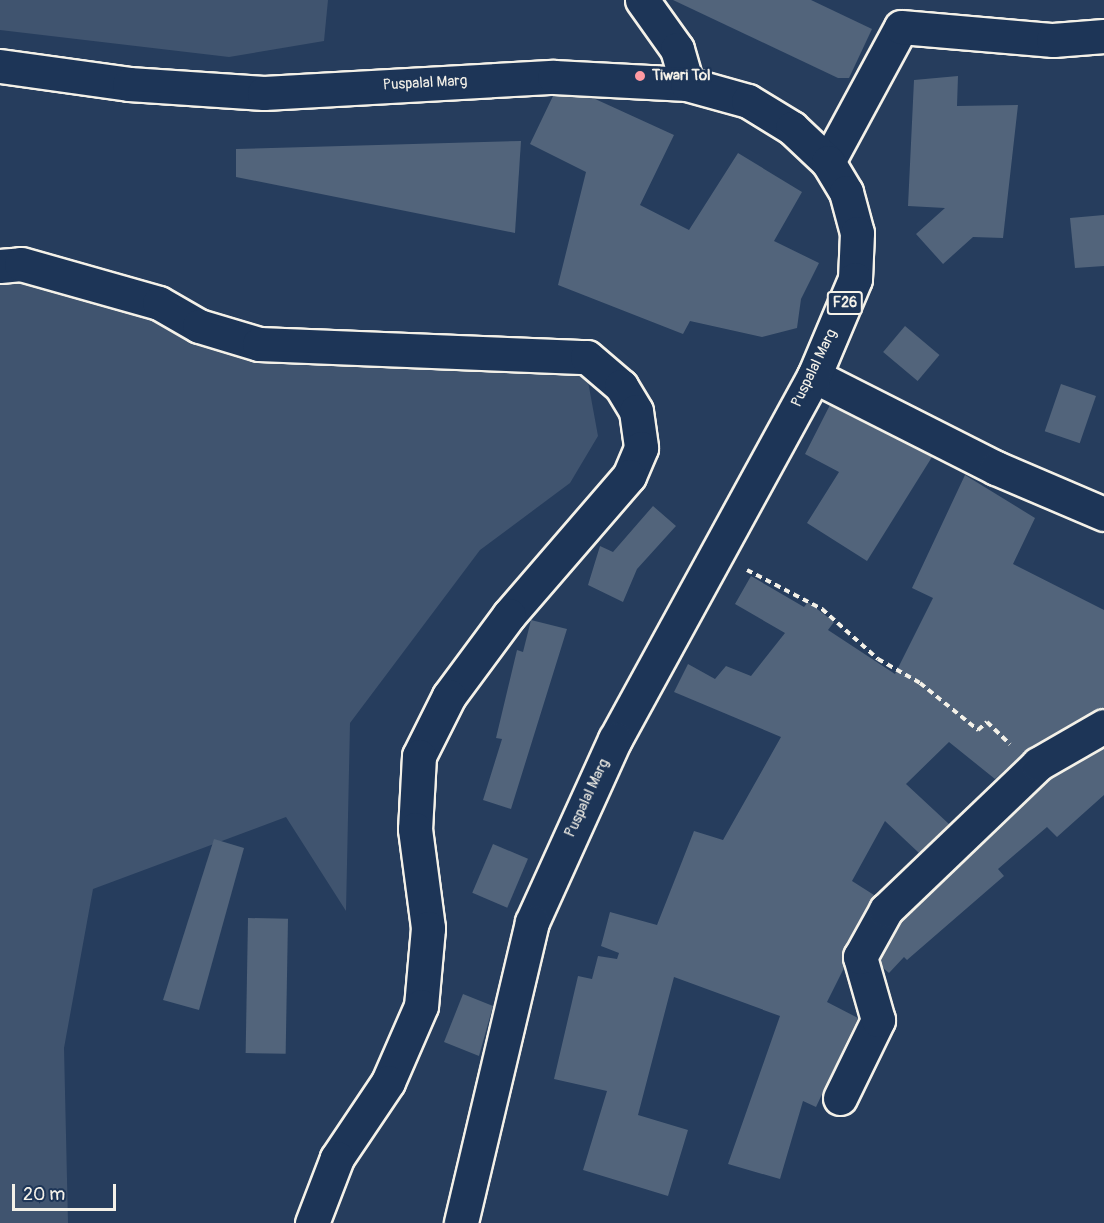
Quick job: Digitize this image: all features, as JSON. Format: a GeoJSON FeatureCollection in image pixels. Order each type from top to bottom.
{"type":"FeatureCollection","features":[{"type":"Feature","properties":{"kind":"street"},"geometry":{"type":"LineString","coordinates":[[642,0],[677,49],[687,84]]}},
{"type":"Feature","properties":{"kind":"street"},"geometry":{"type":"LineString","coordinates":[[828,162],[901,27],[1041,39],[1104,36]]}},
{"type":"Feature","properties":{"kind":"street","name":"Puspalal Marg"},"geometry":{"type":"LineString","coordinates":[[0,66],[129,84],[264,93],[554,77],[687,84],[748,101],[792,128],[828,162],[846,192],[857,233],[855,279],[813,376],[714,553],[599,771],[532,922],[461,1223]]}},
{"type":"Feature","properties":{"kind":"street"},"geometry":{"type":"LineString","coordinates":[[0,266],[21,264],[159,303],[199,326],[259,344],[587,357],[621,386],[636,411],[641,448],[629,476],[509,615],[449,696],[419,756],[415,829],[428,928],[421,1006],[388,1082],[337,1158],[312,1223]]}},
{"type":"Feature","properties":{"kind":"street"},"geometry":{"type":"LineString","coordinates":[[813,376],[996,468],[1104,514]]}},
{"type":"Feature","properties":{"kind":"street"},"geometry":{"type":"LineString","coordinates":[[840,1098],[878,1020],[860,957],[886,910],[1038,764],[1104,726]]}},
{"type":"Feature","properties":{"kind":"path"},"geometry":{"type":"LineString","coordinates":[[714,553],[822,609],[878,659],[920,684],[978,730],[987,722],[1038,764]]}},
{"type":"Feature","properties":{"kind":"shaded area"},"geometry":{"type":"Polygon","coordinates":[[[0,0],[328,0],[324,41],[229,57],[0,30],[0,0]]]}},
{"type":"Feature","properties":{"kind":"shaded area"},"geometry":{"type":"Polygon","coordinates":[[[0,255],[326,366],[516,343],[587,376],[598,436],[570,483],[480,550],[350,723],[346,911],[286,817],[93,889],[64,1048],[68,1223],[0,1223],[0,255]]]}},
{"type":"Feature","properties":{"kind":"building"},"geometry":{"type":"Polygon","coordinates":[[[673,0],[811,0],[872,29],[849,78],[838,78],[673,0]]]}},
{"type":"Feature","properties":{"kind":"building"},"geometry":{"type":"Polygon","coordinates":[[[958,76],[957,106],[1018,105],[1003,238],[973,237],[943,264],[916,234],[945,208],[908,206],[914,80],[958,76]]]}},
{"type":"Feature","properties":{"kind":"building"},"geometry":{"type":"Polygon","coordinates":[[[553,96],[593,98],[674,135],[640,205],[689,230],[738,153],[802,192],[774,241],[819,263],[801,299],[797,328],[762,337],[690,321],[683,334],[558,285],[586,172],[530,144],[553,96]]]}},
{"type":"Feature","properties":{"kind":"building"},"geometry":{"type":"Polygon","coordinates":[[[521,141],[515,233],[236,177],[236,149],[521,141]]]}},
{"type":"Feature","properties":{"kind":"building"},"geometry":{"type":"Polygon","coordinates":[[[1104,215],[1104,266],[1075,268],[1070,218],[1104,215]]]}},
{"type":"Feature","properties":{"kind":"building"},"geometry":{"type":"Polygon","coordinates":[[[905,326],[939,355],[918,381],[883,352],[905,326]]]}},
{"type":"Feature","properties":{"kind":"building"},"geometry":{"type":"Polygon","coordinates":[[[1061,384],[1096,396],[1080,443],[1045,431],[1061,384]]]}},
{"type":"Feature","properties":{"kind":"building"},"geometry":{"type":"Polygon","coordinates":[[[830,405],[932,457],[867,561],[807,523],[839,472],[805,454],[830,405]]]}},
{"type":"Feature","properties":{"kind":"building"},"geometry":{"type":"Polygon","coordinates":[[[965,475],[1035,518],[1013,564],[1104,610],[1104,707],[1029,748],[995,779],[949,742],[906,784],[949,824],[919,853],[885,821],[852,881],[874,895],[844,948],[844,968],[827,1002],[858,1018],[816,1107],[803,1101],[780,1179],[728,1164],[780,1016],[674,977],[638,1115],[688,1130],[668,1196],[583,1170],[607,1091],[554,1079],[578,976],[592,979],[598,956],[617,959],[619,953],[601,946],[610,912],[657,925],[694,831],[723,840],[781,737],[674,692],[688,664],[715,679],[726,666],[751,676],[785,633],[735,604],[751,576],[804,607],[808,602],[834,622],[828,630],[895,674],[933,598],[912,588],[965,475]]]}},
{"type":"Feature","properties":{"kind":"building"},"geometry":{"type":"Polygon","coordinates":[[[653,506],[676,526],[637,569],[623,602],[588,585],[600,546],[613,552],[653,506]]]}},
{"type":"Feature","properties":{"kind":"building"},"geometry":{"type":"Polygon","coordinates":[[[531,620],[567,629],[511,809],[483,800],[502,739],[496,738],[517,650],[523,652],[531,620]]]}},
{"type":"Feature","properties":{"kind":"building"},"geometry":{"type":"Polygon","coordinates":[[[1104,748],[1104,795],[1057,837],[1047,827],[998,869],[1004,876],[907,960],[904,957],[889,973],[882,967],[880,959],[901,922],[1049,779],[1104,748]]]}},
{"type":"Feature","properties":{"kind":"building"},"geometry":{"type":"Polygon","coordinates":[[[214,839],[244,848],[199,1010],[163,1000],[214,839]]]}},
{"type":"Feature","properties":{"kind":"building"},"geometry":{"type":"Polygon","coordinates":[[[493,844],[528,859],[507,908],[472,893],[493,844]]]}},
{"type":"Feature","properties":{"kind":"building"},"geometry":{"type":"Polygon","coordinates":[[[248,918],[288,919],[286,1054],[246,1053],[248,918]]]}},
{"type":"Feature","properties":{"kind":"building"},"geometry":{"type":"Polygon","coordinates":[[[463,994],[493,1006],[479,1056],[444,1042],[463,994]]]}},
{"type":"Feature","properties":{"kind":"place","name":"Tiwari Tol"},"geometry":{"type":"Point","coordinates":[640,76]}}]}
